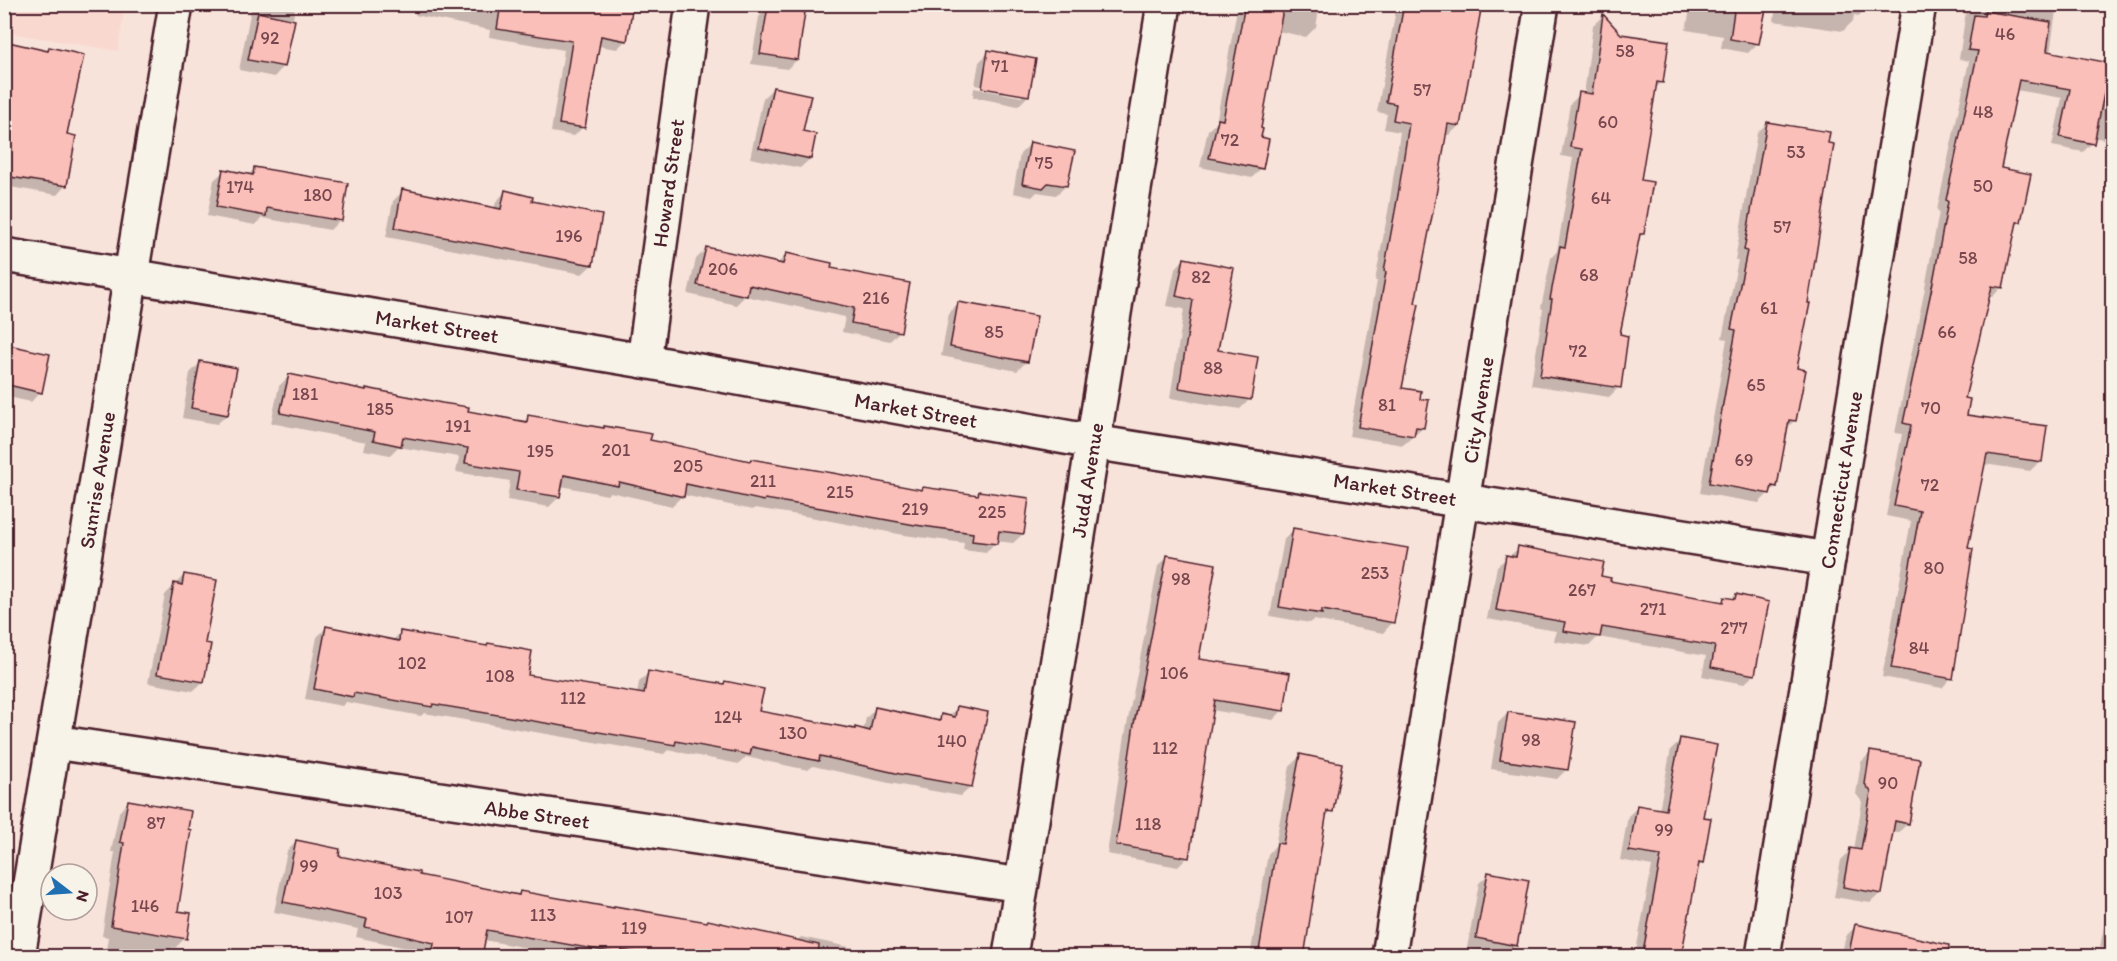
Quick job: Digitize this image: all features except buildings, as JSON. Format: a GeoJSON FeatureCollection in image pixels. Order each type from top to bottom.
{"type":"FeatureCollection","features":[{"type":"Feature","properties":{"kind":"street","name":"Sunrise Avenue"},"geometry":{"type":"LineString","coordinates":[[18,957],[176,4]]}},
{"type":"Feature","properties":{"kind":"street","name":"Howard Street"},"geometry":{"type":"LineString","coordinates":[[644,361],[693,4]]}},
{"type":"Feature","properties":{"kind":"street","name":"Judd Avenue"},"geometry":{"type":"LineString","coordinates":[[1010,957],[1164,4]]}},
{"type":"Feature","properties":{"kind":"street","name":"City Avenue"},"geometry":{"type":"LineString","coordinates":[[1389,957],[1542,4]]}},
{"type":"Feature","properties":{"kind":"street","name":"Connecticut Avenue"},"geometry":{"type":"LineString","coordinates":[[1763,957],[1919,4]]}},
{"type":"Feature","properties":{"kind":"street","name":"Market Street"},"geometry":{"type":"LineString","coordinates":[[4,255],[644,361],[1093,442],[1828,559]]}},
{"type":"Feature","properties":{"kind":"street","name":"Abbe Street"},"geometry":{"type":"LineString","coordinates":[[54,742],[1021,885]]}},
{"type":"Feature","properties":{"kind":"shaded area"},"geometry":{"type":"Polygon","coordinates":[[[4,5],[125,5],[118,51],[5,32],[4,5]]]}}]}
